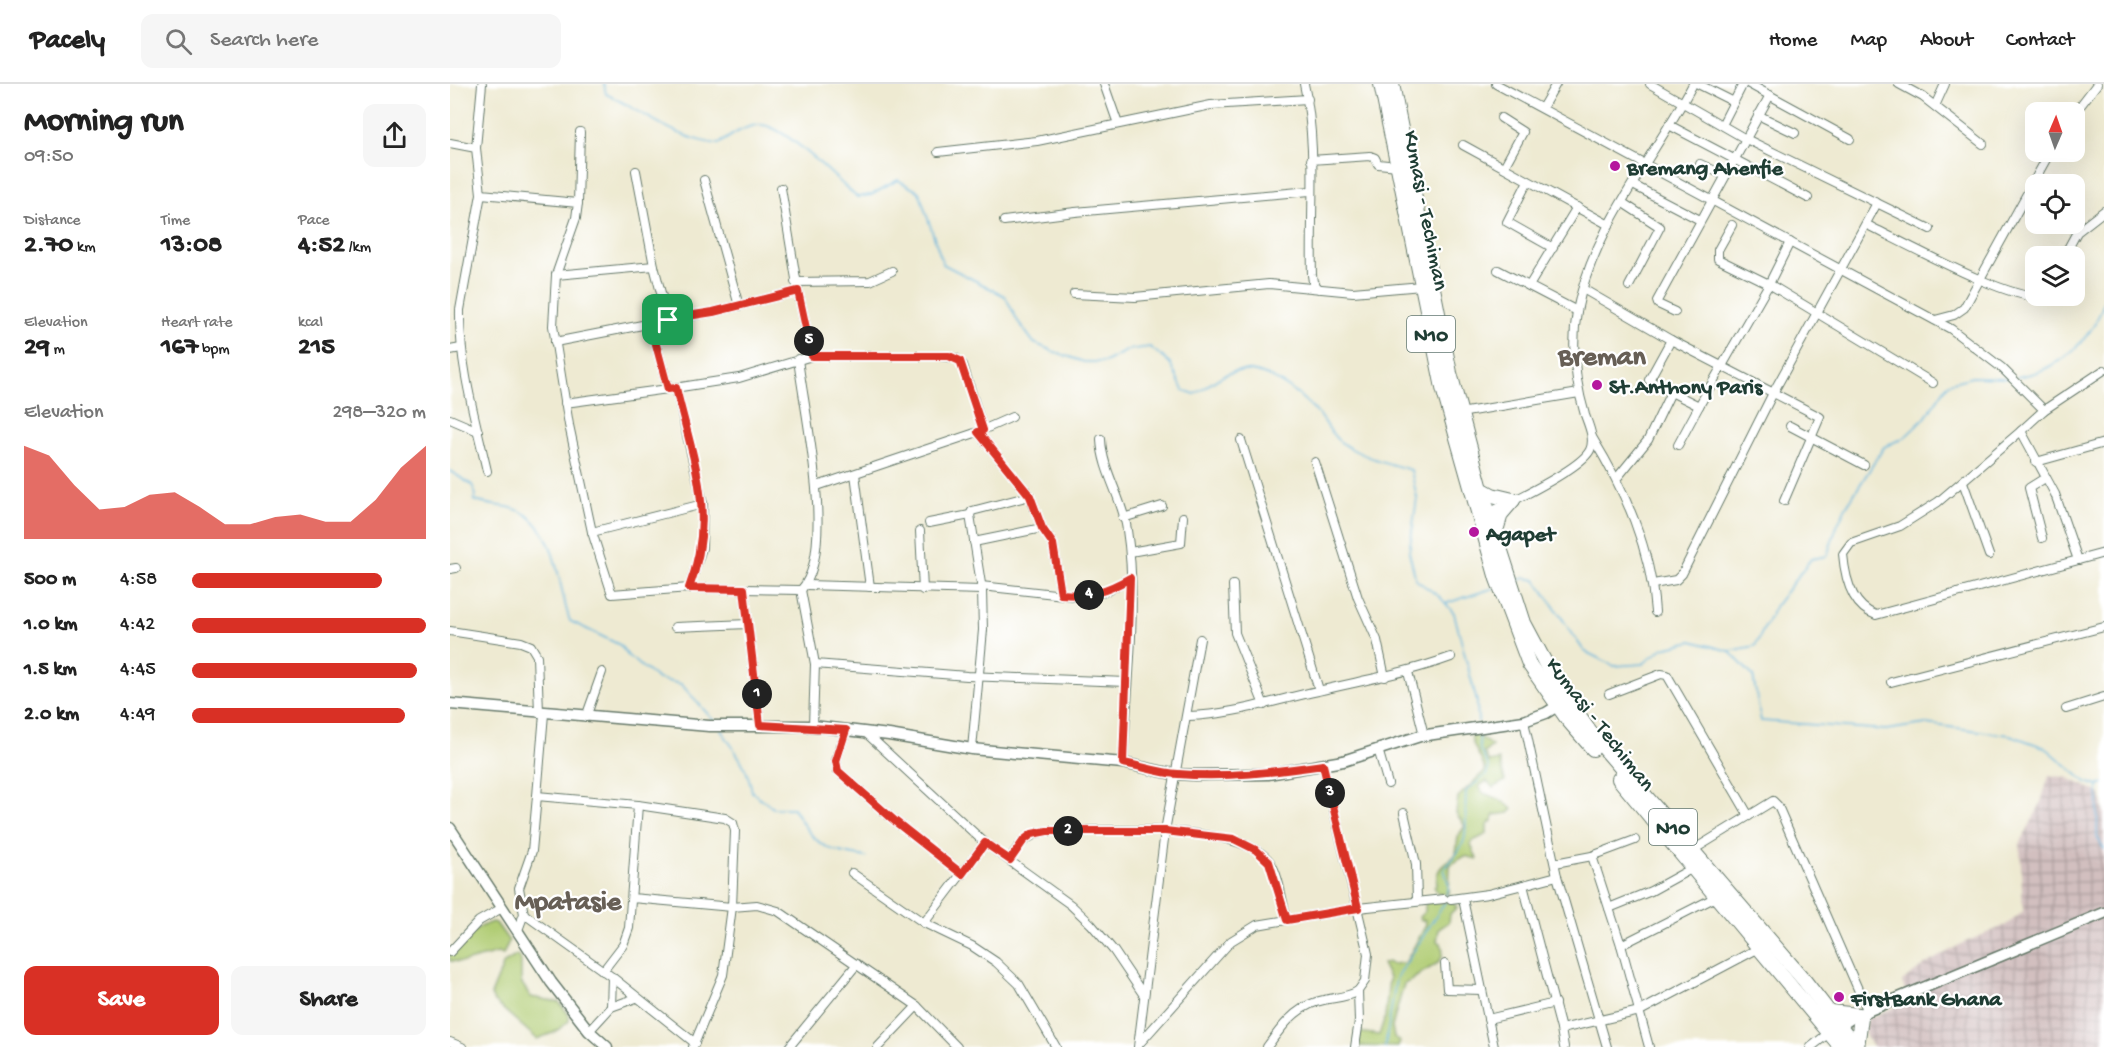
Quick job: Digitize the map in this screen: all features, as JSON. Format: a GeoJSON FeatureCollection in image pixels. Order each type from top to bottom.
{"type":"FeatureCollection","features":[{"type":"Feature","properties":{"kind":"highway","name":"Kumasi - Techiman"},"geometry":{"type":"LineString","coordinates":[[1381,84],[1443,388],[1502,577]]}},
{"type":"Feature","properties":{"kind":"highway","name":"N10"},"geometry":{"type":"LineString","coordinates":[[1392,84],[1460,413],[1481,489],[1484,515],[1495,534],[1502,577],[1508,594],[1562,703],[1595,745],[1693,850],[1830,1012],[1838,1034],[1856,1047]]}},
{"type":"Feature","properties":{"kind":"highway"},"geometry":{"type":"LineString","coordinates":[[1481,489],[1492,495],[1513,500],[1501,514],[1495,534]]}},
{"type":"Feature","properties":{"kind":"highway","name":"Kumasi - Techiman"},"geometry":{"type":"LineString","coordinates":[[1595,745],[1691,869],[1838,1034]]}},
{"type":"Feature","properties":{"kind":"highway"},"geometry":{"type":"LineString","coordinates":[[1830,1012],[1863,1015],[1856,1047]]}},
{"type":"Feature","properties":{"kind":"street"},"geometry":{"type":"LineString","coordinates":[[482,84],[477,148],[481,194],[460,310],[461,348],[487,471]]}},
{"type":"Feature","properties":{"kind":"street"},"geometry":{"type":"LineString","coordinates":[[1104,84],[1118,124]]}},
{"type":"Feature","properties":{"kind":"street"},"geometry":{"type":"LineString","coordinates":[[1304,84],[1308,99],[1311,160],[1312,275],[1313,282],[1319,289]]}},
{"type":"Feature","properties":{"kind":"street"},"geometry":{"type":"LineString","coordinates":[[1496,84],[1935,320],[2002,368],[2044,410]]}},
{"type":"Feature","properties":{"kind":"street"},"geometry":{"type":"LineString","coordinates":[[1542,108],[1556,84]]}},
{"type":"Feature","properties":{"kind":"street"},"geometry":{"type":"LineString","coordinates":[[1650,84],[1744,138],[1930,229]]}},
{"type":"Feature","properties":{"kind":"street"},"geometry":{"type":"LineString","coordinates":[[1655,612],[1653,584],[1629,502],[1592,436],[1579,393],[1574,361],[1577,311],[1583,289],[1609,225],[1693,84]]}},
{"type":"Feature","properties":{"kind":"street"},"geometry":{"type":"LineString","coordinates":[[1698,84],[1734,102]]}},
{"type":"Feature","properties":{"kind":"street"},"geometry":{"type":"LineString","coordinates":[[1722,125],[1743,84]]}},
{"type":"Feature","properties":{"kind":"street"},"geometry":{"type":"LineString","coordinates":[[1749,84],[1850,139]]}},
{"type":"Feature","properties":{"kind":"street"},"geometry":{"type":"LineString","coordinates":[[1899,84],[1935,106],[1983,144]]}},
{"type":"Feature","properties":{"kind":"street"},"geometry":{"type":"LineString","coordinates":[[1935,106],[1945,84]]}},
{"type":"Feature","properties":{"kind":"street"},"geometry":{"type":"LineString","coordinates":[[2083,102],[2097,84]]}},
{"type":"Feature","properties":{"kind":"street"},"geometry":{"type":"LineString","coordinates":[[1675,312],[1658,304],[1657,301],[1711,198],[1770,95]]}},
{"type":"Feature","properties":{"kind":"street"},"geometry":{"type":"LineString","coordinates":[[938,152],[1037,141],[1211,105],[1308,99]]}},
{"type":"Feature","properties":{"kind":"street"},"geometry":{"type":"LineString","coordinates":[[1758,115],[1795,132]]}},
{"type":"Feature","properties":{"kind":"street"},"geometry":{"type":"LineString","coordinates":[[1501,118],[1523,132],[1504,167]]}},
{"type":"Feature","properties":{"kind":"street"},"geometry":{"type":"LineString","coordinates":[[1669,125],[1808,198]]}},
{"type":"Feature","properties":{"kind":"street"},"geometry":{"type":"LineString","coordinates":[[580,132],[576,218],[556,275],[552,315],[565,403],[592,532],[612,594],[689,588],[870,587],[924,590],[982,588],[1082,597],[1107,591],[1130,578]]}},
{"type":"Feature","properties":{"kind":"street"},"geometry":{"type":"LineString","coordinates":[[450,143],[477,148]]}},
{"type":"Feature","properties":{"kind":"street"},"geometry":{"type":"LineString","coordinates":[[1463,145],[1609,225]]}},
{"type":"Feature","properties":{"kind":"street"},"geometry":{"type":"LineString","coordinates":[[1311,160],[1370,156],[1375,158],[1378,164],[1398,166]]}},
{"type":"Feature","properties":{"kind":"street"},"geometry":{"type":"LineString","coordinates":[[1935,320],[1954,315],[1964,308],[2044,162]]}},
{"type":"Feature","properties":{"kind":"street"},"geometry":{"type":"LineString","coordinates":[[1700,164],[1724,175]]}},
{"type":"Feature","properties":{"kind":"street"},"geometry":{"type":"LineString","coordinates":[[636,171],[654,266],[668,320]]}},
{"type":"Feature","properties":{"kind":"street"},"geometry":{"type":"LineString","coordinates":[[704,180],[740,306]]}},
{"type":"Feature","properties":{"kind":"street"},"geometry":{"type":"LineString","coordinates":[[1528,181],[1507,222],[1553,248]]}},
{"type":"Feature","properties":{"kind":"street"},"geometry":{"type":"LineString","coordinates":[[1633,185],[1700,220]]}},
{"type":"Feature","properties":{"kind":"street"},"geometry":{"type":"LineString","coordinates":[[781,188],[795,282],[812,356]]}},
{"type":"Feature","properties":{"kind":"street"},"geometry":{"type":"LineString","coordinates":[[1004,221],[1075,212],[1310,191]]}},
{"type":"Feature","properties":{"kind":"street"},"geometry":{"type":"LineString","coordinates":[[481,194],[578,203]]}},
{"type":"Feature","properties":{"kind":"street"},"geometry":{"type":"LineString","coordinates":[[1623,203],[1660,227],[1629,286]]}},
{"type":"Feature","properties":{"kind":"street"},"geometry":{"type":"LineString","coordinates":[[1653,584],[1676,580],[1682,574],[1773,393],[1843,270],[1876,204]]}},
{"type":"Feature","properties":{"kind":"street"},"geometry":{"type":"LineString","coordinates":[[1529,286],[1577,207]]}},
{"type":"Feature","properties":{"kind":"street"},"geometry":{"type":"LineString","coordinates":[[2069,246],[2077,232],[2104,211]]}},
{"type":"Feature","properties":{"kind":"street"},"geometry":{"type":"LineString","coordinates":[[1732,225],[1718,250],[1718,259],[1769,284],[1933,383]]}},
{"type":"Feature","properties":{"kind":"street"},"geometry":{"type":"LineString","coordinates":[[1867,225],[1979,279],[2025,294]]}},
{"type":"Feature","properties":{"kind":"street"},"geometry":{"type":"LineString","coordinates":[[1678,445],[1720,366],[1769,284],[1790,242]]}},
{"type":"Feature","properties":{"kind":"street"},"geometry":{"type":"LineString","coordinates":[[556,275],[654,266]]}},
{"type":"Feature","properties":{"kind":"street"},"geometry":{"type":"LineString","coordinates":[[1498,270],[1577,311]]}},
{"type":"Feature","properties":{"kind":"street"},"geometry":{"type":"LineString","coordinates":[[795,282],[870,281],[892,271]]}},
{"type":"Feature","properties":{"kind":"street"},"geometry":{"type":"LineString","coordinates":[[1074,294],[1135,297],[1269,284],[1353,292],[1422,286]]}},
{"type":"Feature","properties":{"kind":"street"},"geometry":{"type":"LineString","coordinates":[[1583,289],[1671,340],[1821,418],[1784,501]]}},
{"type":"Feature","properties":{"kind":"street"},"geometry":{"type":"LineString","coordinates":[[555,342],[740,306],[798,291]]}},
{"type":"Feature","properties":{"kind":"street"},"geometry":{"type":"LineString","coordinates":[[650,322],[672,388],[703,504],[702,548],[689,588]]}},
{"type":"Feature","properties":{"kind":"street"},"geometry":{"type":"LineString","coordinates":[[1671,340],[1649,380],[1699,406]]}},
{"type":"Feature","properties":{"kind":"street"},"geometry":{"type":"LineString","coordinates":[[450,350],[461,348]]}},
{"type":"Feature","properties":{"kind":"street"},"geometry":{"type":"LineString","coordinates":[[565,403],[739,378],[812,356],[956,358],[963,365],[980,431],[1030,496],[1042,528],[1053,544],[1061,594]]}},
{"type":"Feature","properties":{"kind":"street"},"geometry":{"type":"LineString","coordinates":[[798,359],[817,486],[818,541],[813,570],[804,587],[814,664],[813,726]]}},
{"type":"Feature","properties":{"kind":"street"},"geometry":{"type":"LineString","coordinates":[[2104,370],[2044,410],[1963,482],[1900,526],[1851,543],[1843,554],[1846,573],[1857,602],[1866,612],[1876,615],[2104,553]]}},
{"type":"Feature","properties":{"kind":"street"},"geometry":{"type":"LineString","coordinates":[[1617,478],[1648,440],[1671,392]]}},
{"type":"Feature","properties":{"kind":"street"},"geometry":{"type":"LineString","coordinates":[[1460,413],[1579,393]]}},
{"type":"Feature","properties":{"kind":"street"},"geometry":{"type":"LineString","coordinates":[[817,486],[980,431],[1012,417]]}},
{"type":"Feature","properties":{"kind":"street"},"geometry":{"type":"LineString","coordinates":[[450,419],[478,431]]}},
{"type":"Feature","properties":{"kind":"street"},"geometry":{"type":"LineString","coordinates":[[1790,426],[1864,465]]}},
{"type":"Feature","properties":{"kind":"street"},"geometry":{"type":"LineString","coordinates":[[2021,431],[2055,494],[2078,560]]}},
{"type":"Feature","properties":{"kind":"street"},"geometry":{"type":"LineString","coordinates":[[1484,515],[1580,463],[1591,449],[1592,436]]}},
{"type":"Feature","properties":{"kind":"street"},"geometry":{"type":"LineString","coordinates":[[1101,438],[1103,455],[1123,518],[1130,552],[1123,763]]}},
{"type":"Feature","properties":{"kind":"street"},"geometry":{"type":"LineString","coordinates":[[1241,440],[1319,690]]}},
{"type":"Feature","properties":{"kind":"street"},"geometry":{"type":"LineString","coordinates":[[2036,462],[2104,443]]}},
{"type":"Feature","properties":{"kind":"street"},"geometry":{"type":"LineString","coordinates":[[1315,462],[1358,598],[1377,640],[1385,676]]}},
{"type":"Feature","properties":{"kind":"street"},"geometry":{"type":"LineString","coordinates":[[855,474],[870,587]]}},
{"type":"Feature","properties":{"kind":"street"},"geometry":{"type":"LineString","coordinates":[[2042,538],[2029,488],[2045,478]]}},
{"type":"Feature","properties":{"kind":"street"},"geometry":{"type":"LineString","coordinates":[[1963,482],[1989,555]]}},
{"type":"Feature","properties":{"kind":"street"},"geometry":{"type":"LineString","coordinates":[[929,523],[970,515],[972,512],[1030,496]]}},
{"type":"Feature","properties":{"kind":"street"},"geometry":{"type":"LineString","coordinates":[[592,532],[703,504]]}},
{"type":"Feature","properties":{"kind":"street"},"geometry":{"type":"LineString","coordinates":[[1123,518],[1162,506]]}},
{"type":"Feature","properties":{"kind":"street"},"geometry":{"type":"LineString","coordinates":[[970,515],[982,588],[983,630],[972,749]]}},
{"type":"Feature","properties":{"kind":"street"},"geometry":{"type":"LineString","coordinates":[[1130,552],[1181,543],[1183,517]]}},
{"type":"Feature","properties":{"kind":"street"},"geometry":{"type":"LineString","coordinates":[[974,542],[1042,528]]}},
{"type":"Feature","properties":{"kind":"street"},"geometry":{"type":"LineString","coordinates":[[920,531],[924,590]]}},
{"type":"Feature","properties":{"kind":"street"},"geometry":{"type":"LineString","coordinates":[[1233,585],[1236,633],[1264,705]]}},
{"type":"Feature","properties":{"kind":"street"},"geometry":{"type":"LineString","coordinates":[[744,589],[760,725]]}},
{"type":"Feature","properties":{"kind":"street"},"geometry":{"type":"LineString","coordinates":[[675,627],[748,624]]}},
{"type":"Feature","properties":{"kind":"street"},"geometry":{"type":"LineString","coordinates":[[1891,682],[2104,627]]}},
{"type":"Feature","properties":{"kind":"street"},"geometry":{"type":"LineString","coordinates":[[450,631],[521,642],[531,646],[537,656],[542,713],[537,796],[532,851],[519,888],[524,914],[518,930]]}},
{"type":"Feature","properties":{"kind":"street"},"geometry":{"type":"LineString","coordinates":[[1138,1046],[1165,831],[1178,774],[1200,639]]}},
{"type":"Feature","properties":{"kind":"street"},"geometry":{"type":"LineString","coordinates":[[1188,716],[1264,705],[1319,690],[1408,672],[1451,657]]}},
{"type":"Feature","properties":{"kind":"street"},"geometry":{"type":"LineString","coordinates":[[814,664],[977,677],[1127,682]]}},
{"type":"Feature","properties":{"kind":"street"},"geometry":{"type":"LineString","coordinates":[[586,717],[602,672]]}},
{"type":"Feature","properties":{"kind":"street"},"geometry":{"type":"LineString","coordinates":[[1408,672],[1424,735]]}},
{"type":"Feature","properties":{"kind":"street"},"geometry":{"type":"LineString","coordinates":[[1609,694],[1661,674],[1667,675],[1749,816]]}},
{"type":"Feature","properties":{"kind":"street"},"geometry":{"type":"LineString","coordinates":[[2066,709],[2104,697]]}},
{"type":"Feature","properties":{"kind":"street"},"geometry":{"type":"LineString","coordinates":[[450,704],[709,726],[813,726],[972,749],[1123,763],[1178,774],[1268,774],[1323,765],[1424,735],[1489,724],[1524,721],[1562,703]]}},
{"type":"Feature","properties":{"kind":"street"},"geometry":{"type":"LineString","coordinates":[[1524,721],[1557,876],[1607,1047]]}},
{"type":"Feature","properties":{"kind":"street"},"geometry":{"type":"LineString","coordinates":[[846,730],[836,761],[838,771],[896,822],[962,874]]}},
{"type":"Feature","properties":{"kind":"street"},"geometry":{"type":"LineString","coordinates":[[866,732],[985,843],[1091,924],[1114,951],[1143,994]]}},
{"type":"Feature","properties":{"kind":"street"},"geometry":{"type":"LineString","coordinates":[[1378,749],[1388,784]]}},
{"type":"Feature","properties":{"kind":"street"},"geometry":{"type":"LineString","coordinates":[[1323,765],[1368,954],[1365,981],[1358,991],[1359,1021],[1355,1047]]}},
{"type":"Feature","properties":{"kind":"street"},"geometry":{"type":"LineString","coordinates":[[524,914],[603,970],[694,1045],[723,975],[732,907],[735,831],[733,823],[725,818],[638,806],[537,796]]}},
{"type":"Feature","properties":{"kind":"street"},"geometry":{"type":"LineString","coordinates":[[1693,850],[1773,801],[1778,806],[1863,1015]]}},
{"type":"Feature","properties":{"kind":"street"},"geometry":{"type":"LineString","coordinates":[[603,970],[627,937],[638,806]]}},
{"type":"Feature","properties":{"kind":"street"},"geometry":{"type":"LineString","coordinates":[[1404,813],[1416,864],[1418,901]]}},
{"type":"Feature","properties":{"kind":"street"},"geometry":{"type":"LineString","coordinates":[[450,828],[551,982],[589,1030],[607,1047]]}},
{"type":"Feature","properties":{"kind":"street"},"geometry":{"type":"LineString","coordinates":[[1010,860],[1020,843],[1040,832],[1165,831],[1234,839],[1256,850],[1273,869],[1287,920]]}},
{"type":"Feature","properties":{"kind":"street"},"geometry":{"type":"LineString","coordinates":[[1556,863],[1592,856],[1635,840]]}},
{"type":"Feature","properties":{"kind":"street"},"geometry":{"type":"LineString","coordinates":[[924,923],[985,843]]}},
{"type":"Feature","properties":{"kind":"street"},"geometry":{"type":"LineString","coordinates":[[1592,856],[1621,945],[1649,1047]]}},
{"type":"Feature","properties":{"kind":"street"},"geometry":{"type":"LineString","coordinates":[[1609,908],[1651,891],[1691,869]]}},
{"type":"Feature","properties":{"kind":"street"},"geometry":{"type":"LineString","coordinates":[[852,873],[924,923],[972,946],[1011,974],[1029,997],[1056,1047]]}},
{"type":"Feature","properties":{"kind":"street"},"geometry":{"type":"LineString","coordinates":[[1138,1046],[1231,941],[1257,925],[1358,908],[1418,901],[1463,899],[1557,876]]}},
{"type":"Feature","properties":{"kind":"street"},"geometry":{"type":"LineString","coordinates":[[1523,885],[1555,1003],[1564,1047]]}},
{"type":"Feature","properties":{"kind":"street"},"geometry":{"type":"LineString","coordinates":[[1621,945],[1716,897]]}},
{"type":"Feature","properties":{"kind":"street"},"geometry":{"type":"LineString","coordinates":[[632,898],[732,907],[757,905],[778,911],[917,1006],[957,1047]]}},
{"type":"Feature","properties":{"kind":"street"},"geometry":{"type":"LineString","coordinates":[[1463,899],[1494,1047]]}},
{"type":"Feature","properties":{"kind":"street"},"geometry":{"type":"LineString","coordinates":[[450,952],[479,921],[502,908]]}},
{"type":"Feature","properties":{"kind":"street"},"geometry":{"type":"LineString","coordinates":[[1810,1047],[1838,1034],[1863,1015],[2104,913]]}},
{"type":"Feature","properties":{"kind":"street"},"geometry":{"type":"LineString","coordinates":[[1561,1029],[1640,1011],[1759,948]]}},
{"type":"Feature","properties":{"kind":"street"},"geometry":{"type":"LineString","coordinates":[[789,1047],[857,964]]}},
{"type":"Feature","properties":{"kind":"street"},"geometry":{"type":"LineString","coordinates":[[1445,964],[1447,989],[1482,990]]}},
{"type":"Feature","properties":{"kind":"street"},"geometry":{"type":"LineString","coordinates":[[611,1007],[612,977]]}},
{"type":"Feature","properties":{"kind":"street"},"geometry":{"type":"LineString","coordinates":[[1267,1047],[1281,1027],[1299,1010],[1316,1002],[1358,991]]}},
{"type":"Feature","properties":{"kind":"street"},"geometry":{"type":"LineString","coordinates":[[589,1030],[611,1007],[636,998]]}},
{"type":"Feature","properties":{"kind":"street"},"geometry":{"type":"LineString","coordinates":[[1488,1019],[1555,1003]]}},
{"type":"Feature","properties":{"kind":"street"},"geometry":{"type":"LineString","coordinates":[[878,1047],[917,1006]]}},
{"type":"Feature","properties":{"kind":"street"},"geometry":{"type":"LineString","coordinates":[[450,1042],[462,1047]]}},
{"type":"Feature","properties":{"kind":"shaded area"},"geometry":{"type":"Polygon","coordinates":[[[2049,776],[2066,777],[2101,794],[2104,814],[2104,1047],[1873,1047],[1865,1035],[1867,1019],[1909,1001],[1902,982],[1926,964],[1963,943],[2006,925],[2023,912],[2020,844],[2040,805],[2049,776]]]}},
{"type":"Feature","properties":{"kind":"green space"},"geometry":{"type":"Polygon","coordinates":[[[1471,732],[1480,732],[1480,737],[1492,746],[1484,753],[1489,762],[1499,760],[1505,781],[1493,788],[1487,781],[1479,786],[1483,793],[1499,799],[1513,809],[1509,813],[1494,815],[1493,820],[1487,825],[1487,834],[1473,841],[1471,845],[1477,859],[1465,856],[1450,865],[1449,894],[1438,894],[1434,886],[1437,884],[1437,874],[1442,866],[1456,854],[1458,836],[1465,826],[1456,813],[1458,797],[1485,771],[1471,738],[1471,732]]]}},
{"type":"Feature","properties":{"kind":"green space"},"geometry":{"type":"Polygon","coordinates":[[[1425,902],[1452,902],[1457,907],[1450,914],[1449,922],[1439,929],[1437,941],[1441,943],[1443,950],[1441,959],[1434,966],[1404,984],[1392,1027],[1394,1037],[1400,1042],[1398,1047],[1357,1046],[1359,1032],[1379,1035],[1385,1017],[1389,978],[1382,964],[1405,963],[1426,925],[1425,920],[1419,917],[1425,911],[1425,902]]]}},
{"type":"Feature","properties":{"kind":"green space"},"geometry":{"type":"Polygon","coordinates":[[[492,922],[496,923],[509,941],[503,955],[498,953],[464,962],[450,961],[450,954],[464,939],[480,927],[492,922]]]}},
{"type":"Feature","properties":{"kind":"green space"},"geometry":{"type":"Polygon","coordinates":[[[517,955],[521,961],[521,982],[531,997],[559,1002],[569,1015],[569,1021],[555,1032],[537,1039],[494,1001],[491,995],[504,963],[517,955]]]}},
{"type":"Feature","properties":{"kind":"waterway"},"geometry":{"type":"LineString","coordinates":[[604,84],[606,94],[675,131],[704,141],[719,144],[747,128],[757,125],[768,126],[808,153],[857,197],[871,195],[898,180],[919,192],[943,264],[1005,296],[1017,320],[1034,343],[1084,362],[1105,362],[1128,350],[1150,347],[1170,363],[1183,390],[1195,394],[1227,374],[1253,371],[1266,375],[1279,381],[1303,399],[1342,443],[1366,456],[1411,470],[1417,498],[1409,552],[1416,580],[1440,597],[1454,613],[1477,702],[1478,722]]}},
{"type":"Feature","properties":{"kind":"waterway"},"geometry":{"type":"LineString","coordinates":[[2017,377],[2046,368],[2071,352],[2091,329],[2104,302]]}},
{"type":"Feature","properties":{"kind":"waterway"},"geometry":{"type":"LineString","coordinates":[[1730,651],[1755,646],[1776,605],[1811,559],[1827,556],[1846,507],[1884,447],[1905,437],[1925,418],[1949,383],[1972,377],[2009,378]]}},
{"type":"Feature","properties":{"kind":"waterway"},"geometry":{"type":"LineString","coordinates":[[450,471],[472,485],[476,495],[474,500],[521,511],[538,525],[552,550],[570,621],[620,645],[628,656],[658,679],[681,684],[714,721]]}},
{"type":"Feature","properties":{"kind":"waterway"},"geometry":{"type":"LineString","coordinates":[[1516,581],[1525,578],[1536,580],[1584,651],[1614,666],[1643,664],[1663,648],[1692,641],[1729,651],[1753,676],[1761,721],[1886,730],[1926,724],[2010,735],[2046,748],[2086,782],[2098,786],[2104,783]]}},
{"type":"Feature","properties":{"kind":"waterway"},"geometry":{"type":"LineString","coordinates":[[1447,603],[1494,588]]}},
{"type":"Feature","properties":{"kind":"waterway"},"geometry":{"type":"LineString","coordinates":[[721,730],[744,766],[752,792],[773,808],[793,808],[815,838],[830,849],[866,857]]}},
{"type":"Feature","properties":{"kind":"waterway"},"geometry":{"type":"LineString","coordinates":[[1446,897],[1449,886],[1444,869],[1464,841],[1466,791],[1486,775],[1489,767],[1480,750],[1479,733]]}},
{"type":"Feature","properties":{"kind":"waterway"},"geometry":{"type":"LineString","coordinates":[[2098,787],[2097,837],[2104,849]]}},
{"type":"Feature","properties":{"kind":"waterway"},"geometry":{"type":"LineString","coordinates":[[1385,1047],[1396,979],[1445,902]]}},
{"type":"Feature","properties":{"kind":"place","name":"Bremang Ahenfie"},"geometry":{"type":"Point","coordinates":[1615,166]}},
{"type":"Feature","properties":{"kind":"place","name":"St.Anthony Paris"},"geometry":{"type":"Point","coordinates":[1597,385]}},
{"type":"Feature","properties":{"kind":"place","name":"Agapet"},"geometry":{"type":"Point","coordinates":[1474,532]}},
{"type":"Feature","properties":{"kind":"place","name":"FirstBank Ghana"},"geometry":{"type":"Point","coordinates":[1839,997]}},
{"type":"Feature","properties":{"kind":"district","name":"Breman"},"geometry":{"type":"Point","coordinates":[1602,354]}},
{"type":"Feature","properties":{"kind":"district","name":"Mpatasie"},"geometry":{"type":"Point","coordinates":[568,899]}},
{"type":"Feature","properties":{"kind":"route"},"geometry":{"type":"LineString","coordinates":[[798,291],[812,356],[906,358],[949,356],[960,361],[983,430],[978,432],[989,448],[1026,489],[1042,528],[1053,544],[1061,594],[1082,597],[1107,591],[1130,578],[1123,763],[1173,774],[1195,775],[1268,774],[1323,765],[1358,908],[1287,920],[1273,869],[1256,850],[1234,839],[1165,831],[1040,832],[1032,834],[1020,843],[1010,860],[985,843],[962,874],[896,822],[838,771],[836,761],[846,730],[813,726],[760,725],[744,589],[689,588],[702,548],[703,504],[676,388],[668,389],[650,322],[668,320],[713,312],[798,291]]}}]}
